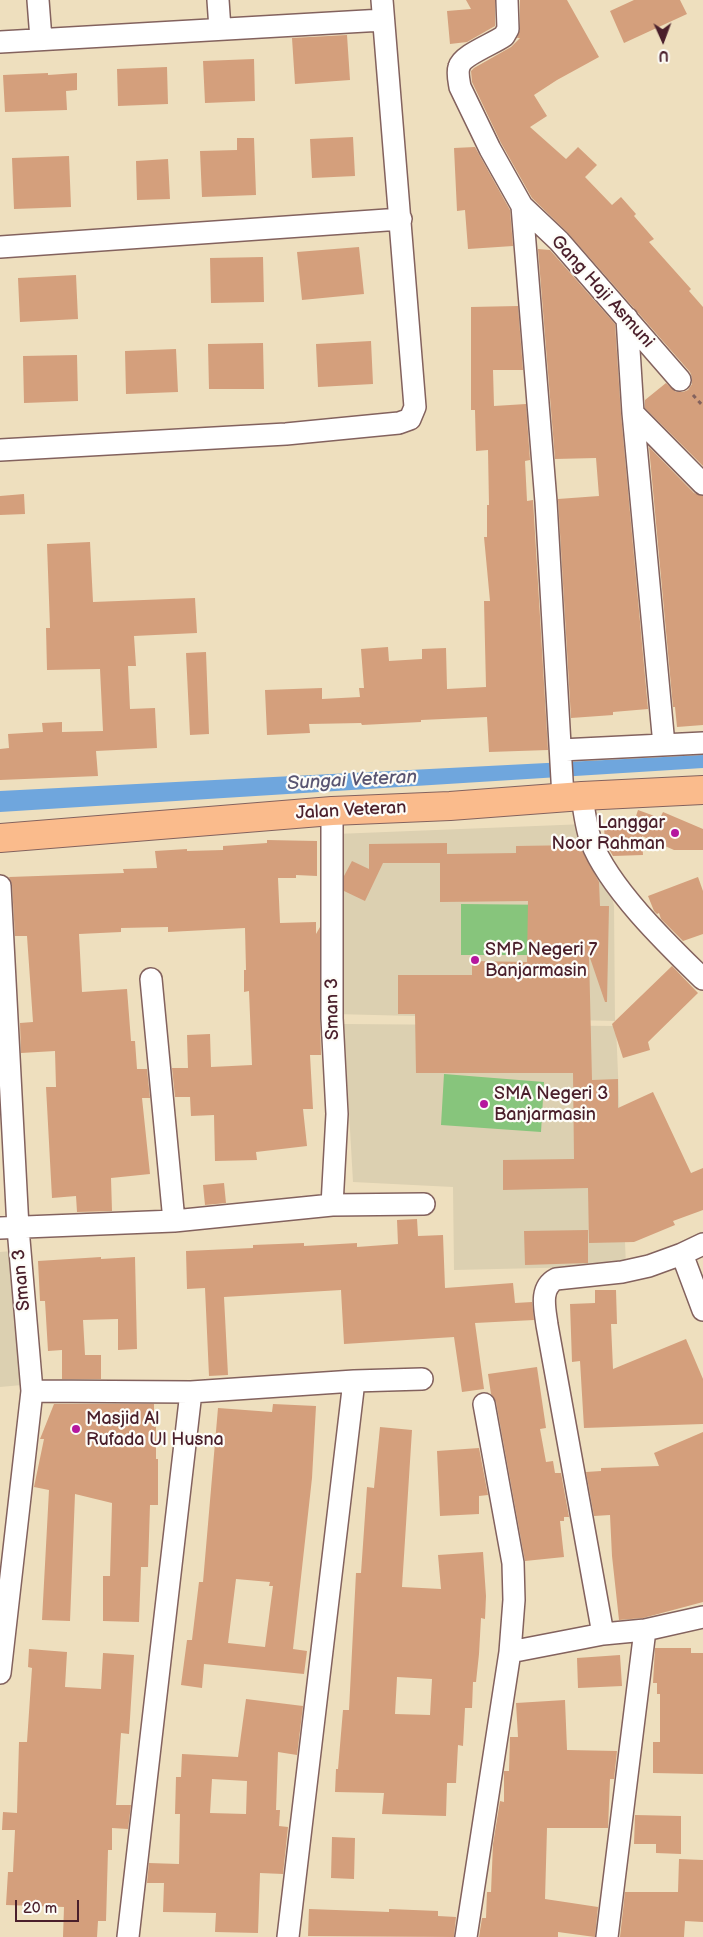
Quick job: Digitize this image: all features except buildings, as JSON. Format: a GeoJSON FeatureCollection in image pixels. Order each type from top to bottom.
{"type":"FeatureCollection","features":[{"type":"Feature","properties":{"kind":"main road","name":"Jalan Veteran"},"geometry":{"type":"LineString","coordinates":[[0,838],[332,812],[450,806],[569,792],[703,790]]}},
{"type":"Feature","properties":{"kind":"street"},"geometry":{"type":"LineString","coordinates":[[38,0],[41,40]]}},
{"type":"Feature","properties":{"kind":"street"},"geometry":{"type":"LineString","coordinates":[[218,0],[220,29]]}},
{"type":"Feature","properties":{"kind":"street"},"geometry":{"type":"LineString","coordinates":[[507,0],[508,29],[504,36],[463,59],[459,67],[458,76],[460,87],[490,149],[522,206],[546,502],[561,755],[569,792],[591,842],[614,881],[679,956],[703,978]]}},
{"type":"Feature","properties":{"kind":"street"},"geometry":{"type":"LineString","coordinates":[[0,42],[220,29],[382,10],[401,219],[415,407],[410,419],[399,423],[286,434],[0,450]]}},
{"type":"Feature","properties":{"kind":"street","name":"Gang Haji Asmuni"},"geometry":{"type":"LineString","coordinates":[[522,206],[559,241],[680,380]]}},
{"type":"Feature","properties":{"kind":"street"},"geometry":{"type":"LineString","coordinates":[[0,247],[401,219]]}},
{"type":"Feature","properties":{"kind":"street"},"geometry":{"type":"LineString","coordinates":[[627,318],[633,413],[664,745]]}},
{"type":"Feature","properties":{"kind":"street"},"geometry":{"type":"LineString","coordinates":[[633,413],[703,484]]}},
{"type":"Feature","properties":{"kind":"street"},"geometry":{"type":"LineString","coordinates":[[561,755],[703,743]]}},
{"type":"Feature","properties":{"kind":"street","name":"Sman 3"},"geometry":{"type":"LineString","coordinates":[[332,812],[332,1018],[337,1114],[332,1205]]}},
{"type":"Feature","properties":{"kind":"street","name":"Sman 3"},"geometry":{"type":"LineString","coordinates":[[0,886],[9,1228],[32,1391],[0,1673]]}},
{"type":"Feature","properties":{"kind":"street"},"geometry":{"type":"LineString","coordinates":[[151,978],[174,1221]]}},
{"type":"Feature","properties":{"kind":"street"},"geometry":{"type":"LineString","coordinates":[[9,1228],[174,1221],[332,1205],[424,1204]]}},
{"type":"Feature","properties":{"kind":"street"},"geometry":{"type":"LineString","coordinates":[[604,1634],[547,1325],[546,1288],[549,1283],[556,1279],[622,1272],[650,1266],[703,1244]]}},
{"type":"Feature","properties":{"kind":"street"},"geometry":{"type":"LineString","coordinates":[[682,1254],[703,1310]]}},
{"type":"Feature","properties":{"kind":"street"},"geometry":{"type":"LineString","coordinates":[[32,1391],[191,1392],[422,1378]]}},
{"type":"Feature","properties":{"kind":"street"},"geometry":{"type":"LineString","coordinates":[[288,1937],[354,1381]]}},
{"type":"Feature","properties":{"kind":"street"},"geometry":{"type":"LineString","coordinates":[[128,1937],[191,1392]]}},
{"type":"Feature","properties":{"kind":"street"},"geometry":{"type":"LineString","coordinates":[[466,1937],[510,1652],[514,1600],[513,1563],[484,1404]]}},
{"type":"Feature","properties":{"kind":"street"},"geometry":{"type":"LineString","coordinates":[[510,1652],[604,1634],[646,1630],[703,1617]]}},
{"type":"Feature","properties":{"kind":"street"},"geometry":{"type":"LineString","coordinates":[[607,1937],[646,1630]]}},
{"type":"Feature","properties":{"kind":"shaded area","name":"SMP Negeri 7 Banjarmasin"},"geometry":{"type":"Polygon","coordinates":[[[586,824],[608,882],[614,906],[615,1021],[334,1014],[336,834],[586,824]]]}},
{"type":"Feature","properties":{"kind":"shaded area","name":"SMA Negeri 3 Banjarmasin"},"geometry":{"type":"Polygon","coordinates":[[[344,1024],[616,1026],[626,1266],[454,1270],[453,1187],[353,1182],[344,1024]]]}},
{"type":"Feature","properties":{"kind":"shaded area"},"geometry":{"type":"Polygon","coordinates":[[[12,1251],[22,1385],[0,1387],[0,1252],[12,1251]]]}},
{"type":"Feature","properties":{"kind":"green space"},"geometry":{"type":"Polygon","coordinates":[[[461,904],[561,905],[561,955],[461,955],[461,904]]]}},
{"type":"Feature","properties":{"kind":"green space"},"geometry":{"type":"Polygon","coordinates":[[[444,1074],[544,1082],[541,1132],[441,1125],[444,1074]]]}},
{"type":"Feature","properties":{"kind":"water","name":"Sungai Veteran"},"geometry":{"type":"Polygon","coordinates":[[[703,755],[703,768],[0,812],[0,791],[703,755]]]}},
{"type":"Feature","properties":{"kind":"place","name":"Langgar Noor Rahman"},"geometry":{"type":"Point","coordinates":[675,833]}},
{"type":"Feature","properties":{"kind":"place","name":"SMP Negeri 7 Banjarmasin"},"geometry":{"type":"Point","coordinates":[475,960]}},
{"type":"Feature","properties":{"kind":"place","name":"SMA Negeri 3 Banjarmasin"},"geometry":{"type":"Point","coordinates":[484,1104]}},
{"type":"Feature","properties":{"kind":"place","name":"Masjid Al Rufada Ul Husna"},"geometry":{"type":"Point","coordinates":[76,1429]}}]}
